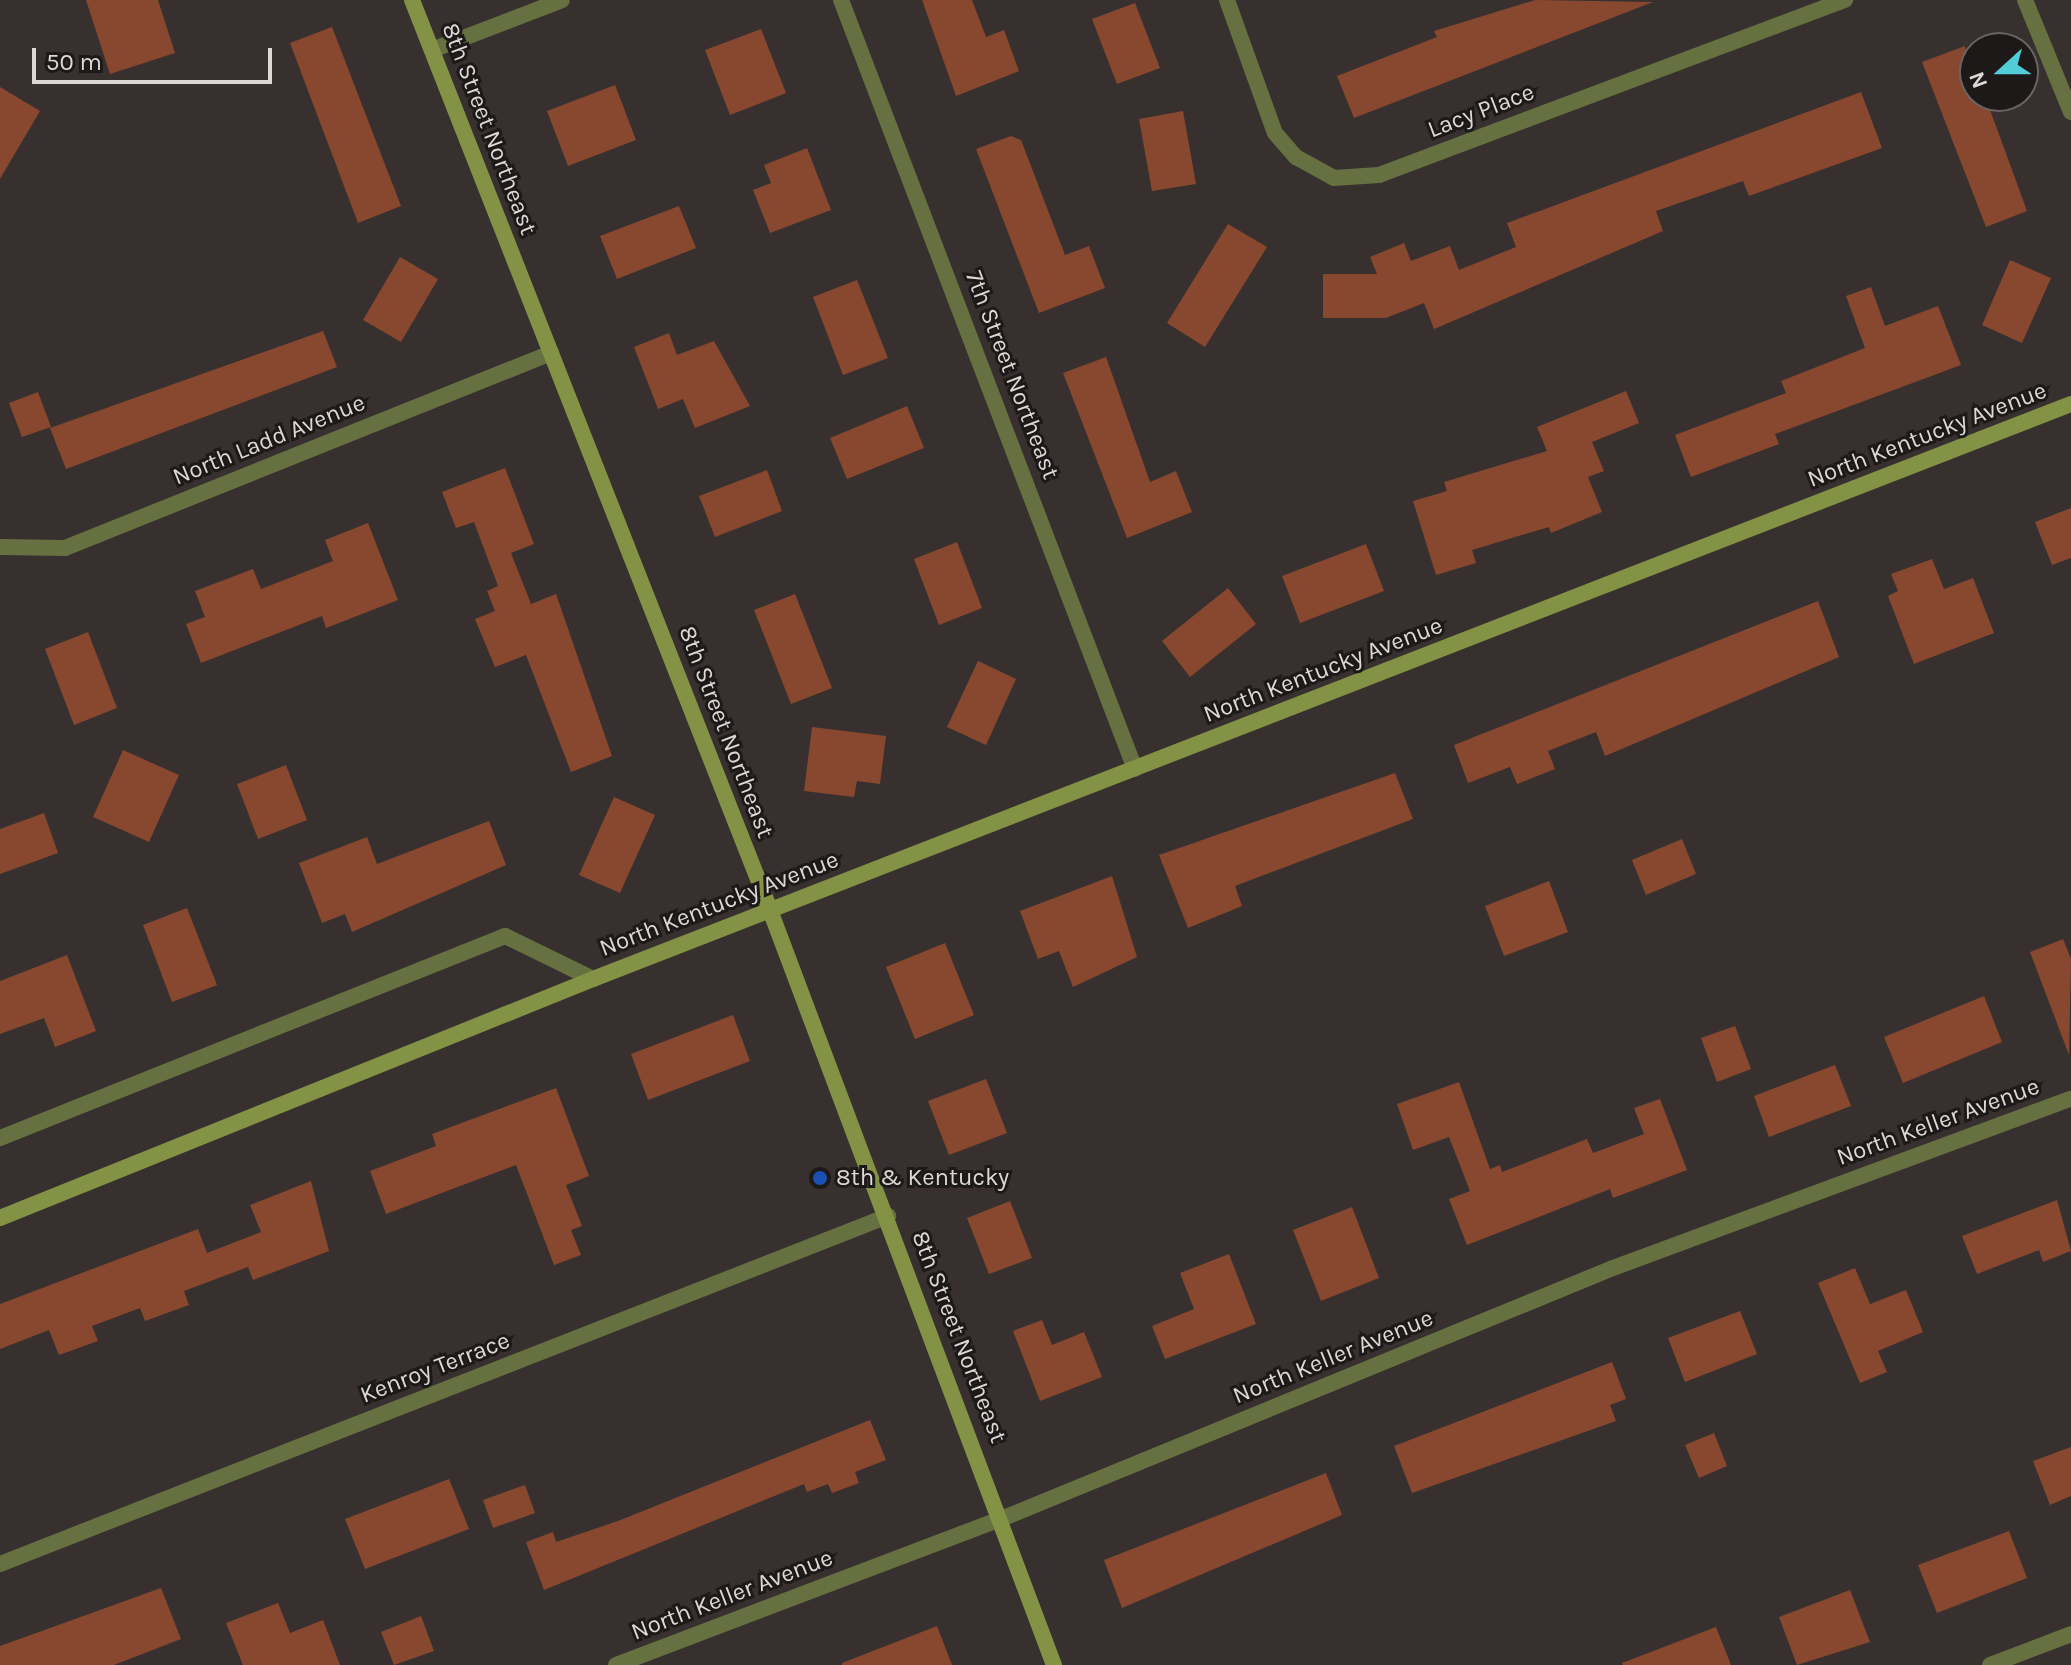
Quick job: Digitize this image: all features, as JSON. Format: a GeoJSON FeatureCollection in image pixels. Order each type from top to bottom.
{"type":"FeatureCollection","features":[{"type":"Feature","properties":{"kind":"main road","name":"8th Street Northeast"},"geometry":{"type":"LineString","coordinates":[[412,0],[888,1216],[1054,1665]]}},
{"type":"Feature","properties":{"kind":"main road","name":"North Kentucky Avenue"},"geometry":{"type":"LineString","coordinates":[[0,1218],[593,979],[2071,404]]}},
{"type":"Feature","properties":{"kind":"street"},"geometry":{"type":"LineString","coordinates":[[432,50],[562,0]]}},
{"type":"Feature","properties":{"kind":"street","name":"7th Street Northeast"},"geometry":{"type":"LineString","coordinates":[[841,0],[1135,769]]}},
{"type":"Feature","properties":{"kind":"street","name":"Lacy Place"},"geometry":{"type":"LineString","coordinates":[[1227,0],[1275,133],[1296,157],[1334,178],[1379,175],[1845,0]]}},
{"type":"Feature","properties":{"kind":"street"},"geometry":{"type":"LineString","coordinates":[[2025,0],[2071,112]]}},
{"type":"Feature","properties":{"kind":"street","name":"North Ladd Avenue"},"geometry":{"type":"LineString","coordinates":[[0,547],[65,548],[551,353]]}},
{"type":"Feature","properties":{"kind":"street","name":"North Kentucky Avenue"},"geometry":{"type":"LineString","coordinates":[[0,1138],[505,936],[593,979]]}},
{"type":"Feature","properties":{"kind":"street","name":"North Keller Avenue"},"geometry":{"type":"LineString","coordinates":[[616,1665],[1001,1519],[1613,1268],[2071,1099]]}},
{"type":"Feature","properties":{"kind":"street","name":"Kenroy Terrace"},"geometry":{"type":"LineString","coordinates":[[0,1564],[888,1216]]}},
{"type":"Feature","properties":{"kind":"street"},"geometry":{"type":"LineString","coordinates":[[1990,1665],[2071,1634]]}},
{"type":"Feature","properties":{"kind":"building"},"geometry":{"type":"Polygon","coordinates":[[[86,0],[158,0],[175,53],[110,74],[86,0]]]}},
{"type":"Feature","properties":{"kind":"building"},"geometry":{"type":"Polygon","coordinates":[[[922,0],[972,0],[986,37],[1004,30],[1019,71],[956,96],[922,0]]]}},
{"type":"Feature","properties":{"kind":"building"},"geometry":{"type":"Polygon","coordinates":[[[1535,0],[1653,2],[1354,118],[1337,76],[1437,37],[1434,31],[1535,0]]]}},
{"type":"Feature","properties":{"kind":"building"},"geometry":{"type":"Polygon","coordinates":[[[1135,3],[1160,68],[1117,84],[1092,19],[1135,3]]]}},
{"type":"Feature","properties":{"kind":"building"},"geometry":{"type":"Polygon","coordinates":[[[332,27],[401,206],[358,223],[290,43],[332,27]]]}},
{"type":"Feature","properties":{"kind":"building"},"geometry":{"type":"Polygon","coordinates":[[[761,29],[786,93],[730,115],[705,50],[761,29]]]}},
{"type":"Feature","properties":{"kind":"building"},"geometry":{"type":"Polygon","coordinates":[[[1959,48],[1959,112],[1991,112],[2027,211],[1986,227],[1922,62],[1959,48]]]}},
{"type":"Feature","properties":{"kind":"building"},"geometry":{"type":"Polygon","coordinates":[[[615,85],[636,140],[568,166],[547,111],[615,85]]]}},
{"type":"Feature","properties":{"kind":"building"},"geometry":{"type":"Polygon","coordinates":[[[0,87],[40,111],[0,179],[0,87]]]}},
{"type":"Feature","properties":{"kind":"building"},"geometry":{"type":"Polygon","coordinates":[[[1861,92],[1882,148],[1749,196],[1743,181],[1656,211],[1663,231],[1434,329],[1424,303],[1386,318],[1323,318],[1323,274],[1377,274],[1370,257],[1404,243],[1411,261],[1450,246],[1459,270],[1516,247],[1507,223],[1861,92]]]}},
{"type":"Feature","properties":{"kind":"building"},"geometry":{"type":"Polygon","coordinates":[[[1183,111],[1196,184],[1152,191],[1139,119],[1183,111]]]}},
{"type":"Feature","properties":{"kind":"building"},"geometry":{"type":"Polygon","coordinates":[[[1011,136],[1021,140],[1065,255],[1089,246],[1105,288],[1039,313],[976,149],[1011,136]]]}},
{"type":"Feature","properties":{"kind":"building"},"geometry":{"type":"Polygon","coordinates":[[[807,148],[831,210],[770,233],[753,190],[771,183],[764,165],[807,148]]]}},
{"type":"Feature","properties":{"kind":"building"},"geometry":{"type":"Polygon","coordinates":[[[679,206],[696,248],[617,279],[600,236],[679,206]]]}},
{"type":"Feature","properties":{"kind":"building"},"geometry":{"type":"Polygon","coordinates":[[[1228,224],[1267,247],[1205,347],[1167,323],[1228,224]]]}},
{"type":"Feature","properties":{"kind":"building"},"geometry":{"type":"Polygon","coordinates":[[[400,257],[438,279],[401,342],[363,320],[400,257]]]}},
{"type":"Feature","properties":{"kind":"building"},"geometry":{"type":"Polygon","coordinates":[[[2010,260],[2051,278],[2022,343],[1982,325],[2010,260]]]}},
{"type":"Feature","properties":{"kind":"building"},"geometry":{"type":"Polygon","coordinates":[[[857,280],[888,358],[843,375],[813,297],[857,280]]]}},
{"type":"Feature","properties":{"kind":"building"},"geometry":{"type":"Polygon","coordinates":[[[1871,287],[1885,326],[1938,306],[1961,365],[1775,434],[1779,444],[1691,477],[1675,435],[1786,393],[1781,381],[1865,348],[1846,296],[1871,287]]]}},
{"type":"Feature","properties":{"kind":"building"},"geometry":{"type":"Polygon","coordinates":[[[323,331],[337,367],[66,469],[50,428],[323,331]]]}},
{"type":"Feature","properties":{"kind":"building"},"geometry":{"type":"Polygon","coordinates":[[[669,333],[677,355],[714,341],[750,406],[695,428],[683,399],[658,409],[634,347],[669,333]]]}},
{"type":"Feature","properties":{"kind":"building"},"geometry":{"type":"Polygon","coordinates":[[[1106,357],[1150,482],[1176,471],[1192,512],[1127,538],[1063,373],[1106,357]]]}},
{"type":"Feature","properties":{"kind":"building"},"geometry":{"type":"Polygon","coordinates":[[[1626,391],[1639,423],[1592,442],[1604,471],[1588,477],[1602,512],[1551,533],[1549,527],[1472,550],[1476,563],[1436,575],[1413,501],[1447,491],[1444,482],[1547,451],[1537,427],[1626,391]]]}},
{"type":"Feature","properties":{"kind":"building"},"geometry":{"type":"Polygon","coordinates":[[[38,392],[51,427],[22,437],[9,403],[38,392]]]}},
{"type":"Feature","properties":{"kind":"building"},"geometry":{"type":"Polygon","coordinates":[[[907,406],[924,448],[847,479],[830,438],[907,406]]]}},
{"type":"Feature","properties":{"kind":"building"},"geometry":{"type":"Polygon","coordinates":[[[505,468],[534,544],[511,553],[531,604],[556,594],[612,756],[571,772],[526,655],[495,667],[475,619],[495,611],[487,591],[498,586],[474,522],[456,528],[442,492],[505,468]]]}},
{"type":"Feature","properties":{"kind":"building"},"geometry":{"type":"Polygon","coordinates":[[[767,470],[782,511],[715,537],[699,496],[767,470]]]}},
{"type":"Feature","properties":{"kind":"building"},"geometry":{"type":"Polygon","coordinates":[[[2071,508],[2071,558],[2052,565],[2035,522],[2071,508]]]}},
{"type":"Feature","properties":{"kind":"building"},"geometry":{"type":"Polygon","coordinates":[[[368,523],[398,600],[326,628],[322,616],[201,663],[186,624],[205,617],[195,591],[253,569],[261,589],[333,561],[325,540],[368,523]]]}},
{"type":"Feature","properties":{"kind":"building"},"geometry":{"type":"Polygon","coordinates":[[[957,542],[982,608],[939,625],[914,559],[957,542]]]}},
{"type":"Feature","properties":{"kind":"building"},"geometry":{"type":"Polygon","coordinates":[[[1366,544],[1384,591],[1300,623],[1282,576],[1366,544]]]}},
{"type":"Feature","properties":{"kind":"building"},"geometry":{"type":"Polygon","coordinates":[[[1932,559],[1944,589],[1973,578],[1994,633],[1914,664],[1888,596],[1898,591],[1891,574],[1932,559]]]}},
{"type":"Feature","properties":{"kind":"building"},"geometry":{"type":"Polygon","coordinates":[[[1228,588],[1256,624],[1190,677],[1162,641],[1228,588]]]}},
{"type":"Feature","properties":{"kind":"building"},"geometry":{"type":"Polygon","coordinates":[[[795,594],[832,688],[791,704],[754,610],[795,594]]]}},
{"type":"Feature","properties":{"kind":"building"},"geometry":{"type":"Polygon","coordinates":[[[1818,601],[1839,657],[1605,756],[1596,732],[1548,751],[1555,769],[1517,784],[1510,767],[1468,783],[1454,745],[1818,601]]]}},
{"type":"Feature","properties":{"kind":"building"},"geometry":{"type":"Polygon","coordinates":[[[88,632],[117,708],[74,725],[45,649],[88,632]]]}},
{"type":"Feature","properties":{"kind":"building"},"geometry":{"type":"Polygon","coordinates":[[[978,661],[1016,679],[986,745],[947,727],[978,661]]]}},
{"type":"Feature","properties":{"kind":"building"},"geometry":{"type":"Polygon","coordinates":[[[812,727],[886,736],[880,784],[857,781],[854,797],[804,791],[812,727]]]}},
{"type":"Feature","properties":{"kind":"building"},"geometry":{"type":"Polygon","coordinates":[[[123,750],[179,775],[149,842],[93,817],[123,750]]]}},
{"type":"Feature","properties":{"kind":"building"},"geometry":{"type":"Polygon","coordinates":[[[286,765],[307,820],[258,839],[237,784],[286,765]]]}},
{"type":"Feature","properties":{"kind":"building"},"geometry":{"type":"Polygon","coordinates":[[[1395,773],[1413,819],[1235,886],[1242,906],[1188,928],[1159,855],[1395,773]]]}},
{"type":"Feature","properties":{"kind":"building"},"geometry":{"type":"Polygon","coordinates":[[[614,797],[655,815],[620,893],[579,875],[614,797]]]}},
{"type":"Feature","properties":{"kind":"building"},"geometry":{"type":"Polygon","coordinates":[[[44,813],[58,853],[0,874],[0,829],[44,813]]]}},
{"type":"Feature","properties":{"kind":"building"},"geometry":{"type":"Polygon","coordinates":[[[489,821],[506,865],[352,932],[345,914],[322,923],[299,863],[367,837],[377,864],[489,821]]]}},
{"type":"Feature","properties":{"kind":"building"},"geometry":{"type":"Polygon","coordinates":[[[1682,839],[1696,874],[1646,895],[1632,860],[1682,839]]]}},
{"type":"Feature","properties":{"kind":"building"},"geometry":{"type":"Polygon","coordinates":[[[1112,876],[1137,957],[1073,987],[1059,951],[1038,959],[1020,911],[1112,876]]]}},
{"type":"Feature","properties":{"kind":"building"},"geometry":{"type":"Polygon","coordinates":[[[1549,881],[1568,932],[1504,956],[1485,906],[1549,881]]]}},
{"type":"Feature","properties":{"kind":"building"},"geometry":{"type":"Polygon","coordinates":[[[187,908],[217,985],[172,1002],[143,925],[187,908]]]}},
{"type":"Feature","properties":{"kind":"building"},"geometry":{"type":"Polygon","coordinates":[[[2063,939],[2071,959],[2069,1055],[2030,952],[2063,939]]]}},
{"type":"Feature","properties":{"kind":"building"},"geometry":{"type":"Polygon","coordinates":[[[945,943],[974,1015],[915,1039],[886,967],[945,943]]]}},
{"type":"Feature","properties":{"kind":"building"},"geometry":{"type":"Polygon","coordinates":[[[67,955],[96,1031],[55,1047],[44,1018],[0,1034],[0,981],[67,955]]]}},
{"type":"Feature","properties":{"kind":"building"},"geometry":{"type":"Polygon","coordinates":[[[1984,996],[2002,1042],[1903,1083],[1884,1037],[1984,996]]]}},
{"type":"Feature","properties":{"kind":"building"},"geometry":{"type":"Polygon","coordinates":[[[733,1015],[750,1061],[648,1100],[631,1054],[733,1015]]]}},
{"type":"Feature","properties":{"kind":"building"},"geometry":{"type":"Polygon","coordinates":[[[1735,1026],[1751,1069],[1717,1082],[1701,1038],[1735,1026]]]}},
{"type":"Feature","properties":{"kind":"building"},"geometry":{"type":"Polygon","coordinates":[[[1835,1065],[1851,1106],[1769,1137],[1754,1096],[1835,1065]]]}},
{"type":"Feature","properties":{"kind":"building"},"geometry":{"type":"Polygon","coordinates":[[[986,1079],[1007,1133],[949,1155],[928,1101],[986,1079]]]}},
{"type":"Feature","properties":{"kind":"building"},"geometry":{"type":"Polygon","coordinates":[[[1459,1082],[1490,1169],[1500,1165],[1502,1172],[1587,1139],[1593,1153],[1644,1134],[1634,1108],[1660,1099],[1687,1170],[1613,1198],[1610,1189],[1467,1245],[1449,1199],[1470,1191],[1449,1137],[1413,1150],[1397,1104],[1459,1082]]]}},
{"type":"Feature","properties":{"kind":"building"},"geometry":{"type":"Polygon","coordinates":[[[556,1088],[589,1176],[566,1185],[582,1226],[571,1230],[581,1255],[554,1265],[516,1165],[386,1214],[370,1171],[436,1146],[432,1134],[556,1088]]]}},
{"type":"Feature","properties":{"kind":"building"},"geometry":{"type":"Polygon","coordinates":[[[311,1181],[329,1251],[253,1280],[248,1267],[184,1291],[189,1305],[145,1321],[140,1308],[92,1326],[98,1341],[59,1355],[49,1330],[0,1349],[0,1304],[198,1229],[207,1253],[261,1232],[250,1205],[311,1181]]]}},
{"type":"Feature","properties":{"kind":"building"},"geometry":{"type":"Polygon","coordinates":[[[2057,1200],[2071,1251],[2043,1262],[2039,1250],[1977,1274],[1962,1236],[2057,1200]]]}},
{"type":"Feature","properties":{"kind":"building"},"geometry":{"type":"Polygon","coordinates":[[[1010,1201],[1032,1258],[989,1274],[967,1218],[1010,1201]]]}},
{"type":"Feature","properties":{"kind":"building"},"geometry":{"type":"Polygon","coordinates":[[[1352,1207],[1379,1278],[1321,1301],[1293,1230],[1352,1207]]]}},
{"type":"Feature","properties":{"kind":"building"},"geometry":{"type":"Polygon","coordinates":[[[1229,1254],[1256,1324],[1165,1359],[1152,1326],[1194,1309],[1180,1273],[1229,1254]]]}},
{"type":"Feature","properties":{"kind":"building"},"geometry":{"type":"Polygon","coordinates":[[[1855,1268],[1870,1304],[1906,1290],[1923,1332],[1878,1351],[1887,1372],[1860,1383],[1818,1283],[1855,1268]]]}},
{"type":"Feature","properties":{"kind":"building"},"geometry":{"type":"Polygon","coordinates":[[[1740,1311],[1757,1354],[1685,1382],[1668,1338],[1740,1311]]]}},
{"type":"Feature","properties":{"kind":"building"},"geometry":{"type":"Polygon","coordinates":[[[1042,1320],[1052,1345],[1084,1332],[1102,1377],[1040,1401],[1013,1331],[1042,1320]]]}},
{"type":"Feature","properties":{"kind":"building"},"geometry":{"type":"Polygon","coordinates":[[[1612,1362],[1626,1399],[1610,1405],[1616,1421],[1412,1493],[1394,1446],[1612,1362]]]}},
{"type":"Feature","properties":{"kind":"building"},"geometry":{"type":"Polygon","coordinates":[[[870,1420],[886,1460],[855,1472],[859,1483],[832,1493],[828,1484],[807,1492],[804,1484],[544,1590],[526,1542],[553,1532],[556,1542],[618,1521],[870,1420]]]}},
{"type":"Feature","properties":{"kind":"building"},"geometry":{"type":"Polygon","coordinates":[[[1714,1433],[1727,1466],[1699,1478],[1685,1445],[1714,1433]]]}},
{"type":"Feature","properties":{"kind":"building"},"geometry":{"type":"Polygon","coordinates":[[[2071,1447],[2071,1496],[2050,1505],[2033,1461],[2071,1447]]]}},
{"type":"Feature","properties":{"kind":"building"},"geometry":{"type":"Polygon","coordinates":[[[1326,1473],[1342,1515],[1122,1608],[1104,1560],[1326,1473]]]}},
{"type":"Feature","properties":{"kind":"building"},"geometry":{"type":"Polygon","coordinates":[[[449,1479],[469,1529],[365,1569],[345,1519],[449,1479]]]}},
{"type":"Feature","properties":{"kind":"building"},"geometry":{"type":"Polygon","coordinates":[[[525,1485],[535,1513],[493,1528],[483,1500],[525,1485]]]}},
{"type":"Feature","properties":{"kind":"building"},"geometry":{"type":"Polygon","coordinates":[[[2009,1531],[2027,1578],[1937,1613],[1918,1565],[2009,1531]]]}},
{"type":"Feature","properties":{"kind":"building"},"geometry":{"type":"Polygon","coordinates":[[[161,1588],[181,1639],[114,1665],[0,1665],[0,1646],[161,1588]]]}},
{"type":"Feature","properties":{"kind":"building"},"geometry":{"type":"Polygon","coordinates":[[[1850,1590],[1870,1642],[1797,1665],[1779,1617],[1850,1590]]]}},
{"type":"Feature","properties":{"kind":"building"},"geometry":{"type":"Polygon","coordinates":[[[278,1603],[290,1633],[323,1620],[340,1665],[243,1665],[226,1623],[278,1603]]]}},
{"type":"Feature","properties":{"kind":"building"},"geometry":{"type":"Polygon","coordinates":[[[421,1616],[434,1651],[394,1665],[381,1632],[421,1616]]]}},
{"type":"Feature","properties":{"kind":"building"},"geometry":{"type":"Polygon","coordinates":[[[937,1626],[952,1665],[842,1665],[842,1663],[937,1626]]]}},
{"type":"Feature","properties":{"kind":"building"},"geometry":{"type":"Polygon","coordinates":[[[1716,1627],[1731,1665],[1622,1663],[1716,1627]]]}},
{"type":"Feature","properties":{"kind":"place","name":"8th & Kentucky"},"geometry":{"type":"Point","coordinates":[820,1178]}}]}
